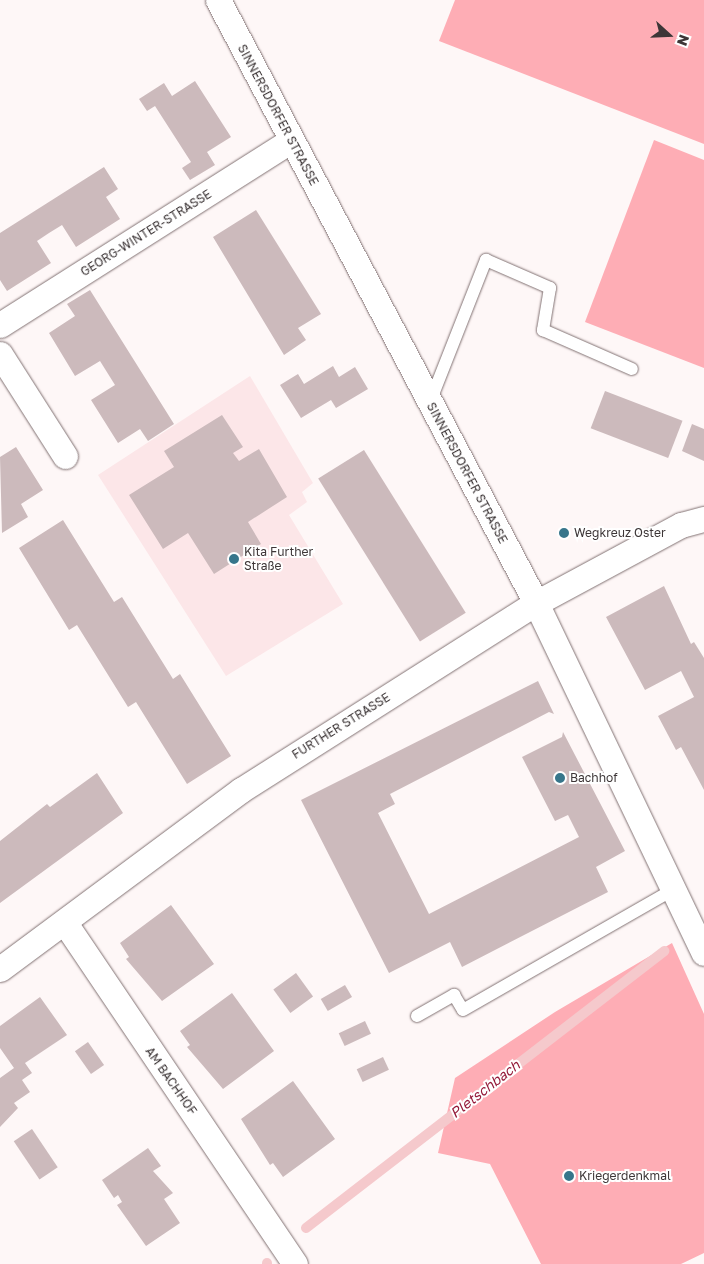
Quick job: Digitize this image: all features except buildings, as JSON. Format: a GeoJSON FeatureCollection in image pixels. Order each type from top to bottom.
{"type":"FeatureCollection","features":[{"type":"Feature","properties":{"kind":"street","name":"SINNERSDORFER STRASSE"},"geometry":{"type":"LineString","coordinates":[[218,0],[536,603],[704,953]]}},
{"type":"Feature","properties":{"kind":"street","name":"GEORG-WINTER-STRASSE"},"geometry":{"type":"LineString","coordinates":[[0,325],[291,140]]}},
{"type":"Feature","properties":{"kind":"street"},"geometry":{"type":"LineString","coordinates":[[0,354],[65,456]]}},
{"type":"Feature","properties":{"kind":"street","name":"FURTHER STRASSE"},"geometry":{"type":"LineString","coordinates":[[0,969],[65,923],[241,790],[536,603],[681,526],[704,519]]}},
{"type":"Feature","properties":{"kind":"street","name":"AM BACHHOF"},"geometry":{"type":"LineString","coordinates":[[65,923],[115,1003],[279,1238],[295,1264]]}},
{"type":"Feature","properties":{"kind":"lane"},"geometry":{"type":"LineString","coordinates":[[430,402],[486,260],[550,288],[543,330],[632,369]]}},
{"type":"Feature","properties":{"kind":"lane"},"geometry":{"type":"LineString","coordinates":[[417,1016],[454,995],[463,1010],[674,889]]}},
{"type":"Feature","properties":{"kind":"shaded area"},"geometry":{"type":"Polygon","coordinates":[[[455,0],[704,0],[704,144],[439,41],[455,0]]]}},
{"type":"Feature","properties":{"kind":"shaded area"},"geometry":{"type":"Polygon","coordinates":[[[654,140],[704,160],[704,368],[585,322],[654,140]]]}},
{"type":"Feature","properties":{"kind":"shaded area","name":"Kita Further Straße"},"geometry":{"type":"Polygon","coordinates":[[[250,376],[313,483],[302,492],[307,502],[289,515],[343,604],[226,676],[98,475],[250,376]]]}},
{"type":"Feature","properties":{"kind":"shaded area"},"geometry":{"type":"Polygon","coordinates":[[[672,943],[704,1014],[704,1253],[681,1264],[541,1264],[490,1164],[438,1153],[455,1078],[555,1012],[672,943]]]}},
{"type":"Feature","properties":{"kind":"waterway","name":"Pletschbach"},"geometry":{"type":"LineString","coordinates":[[306,1228],[664,951]]}},
{"type":"Feature","properties":{"kind":"place","name":"Wegkreuz Oster"},"geometry":{"type":"Point","coordinates":[564,533]}},
{"type":"Feature","properties":{"kind":"place","name":"Kita Further Straße"},"geometry":{"type":"Point","coordinates":[234,559]}},
{"type":"Feature","properties":{"kind":"place","name":"Bachhof"},"geometry":{"type":"Point","coordinates":[560,778]}},
{"type":"Feature","properties":{"kind":"place","name":"Kriegerdenkmal"},"geometry":{"type":"Point","coordinates":[569,1176]}}]}
